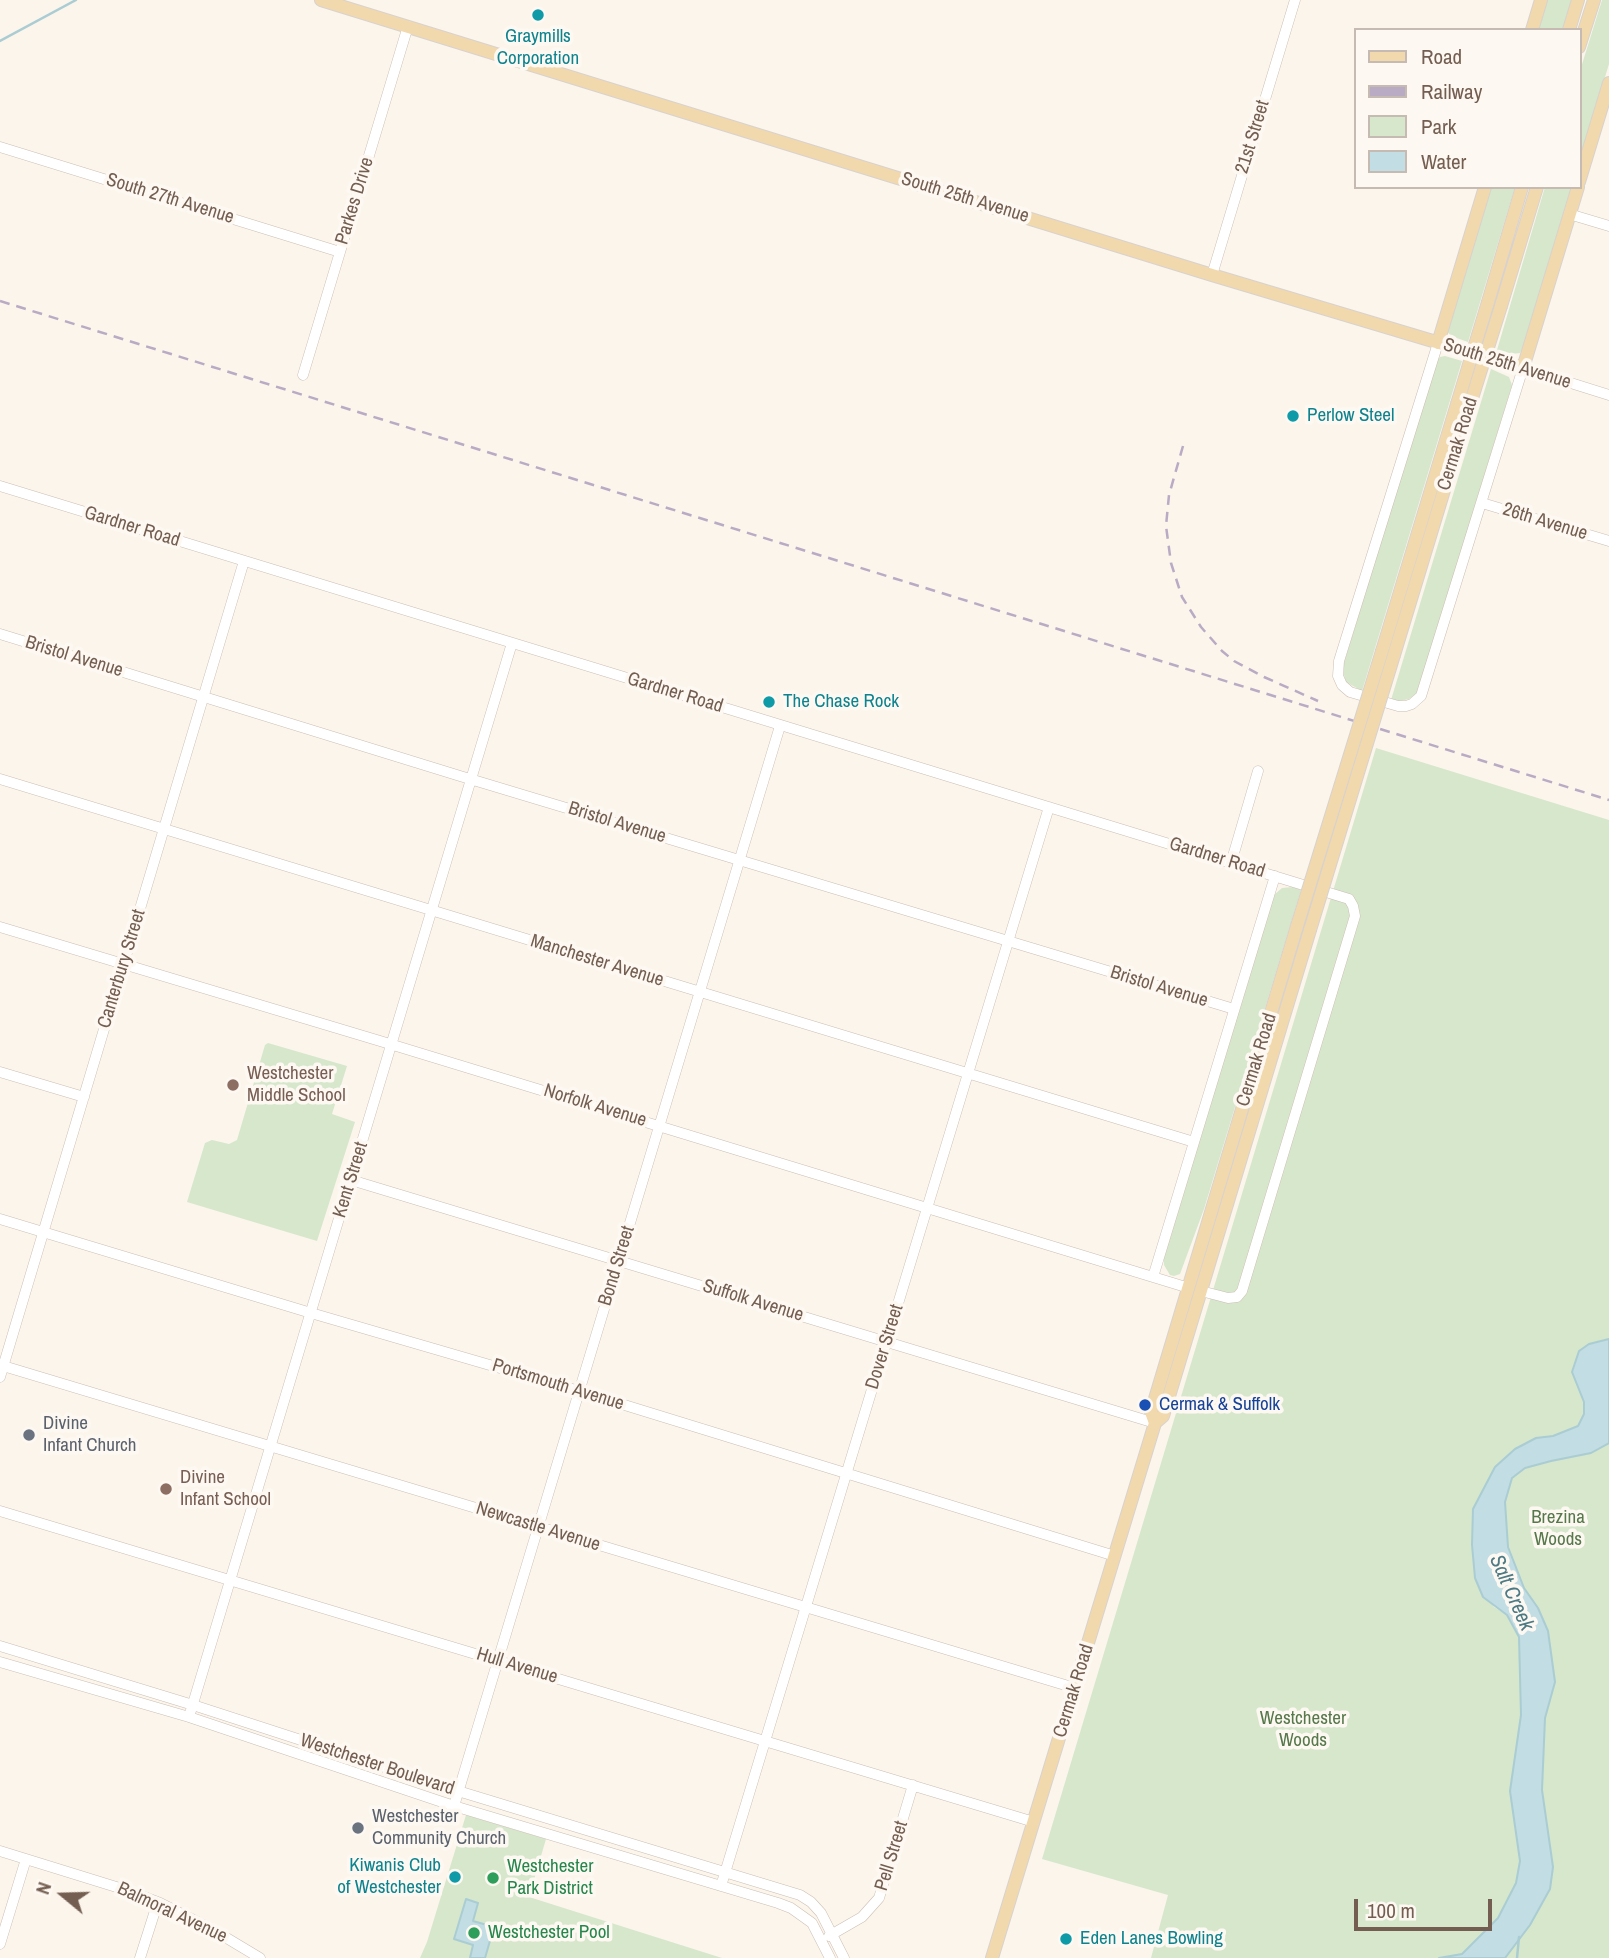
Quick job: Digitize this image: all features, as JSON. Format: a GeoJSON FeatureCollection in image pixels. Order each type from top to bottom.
{"type":"FeatureCollection","features":[{"type":"Feature","properties":{"kind":"main road","name":"South 25th Avenue"},"geometry":{"type":"LineString","coordinates":[[321,0],[1522,368]]}},
{"type":"Feature","properties":{"kind":"main road"},"geometry":{"type":"LineString","coordinates":[[1533,28],[1541,0]]}},
{"type":"Feature","properties":{"kind":"main road"},"geometry":{"type":"LineString","coordinates":[[1570,28],[1578,0]]}},
{"type":"Feature","properties":{"kind":"main road"},"geometry":{"type":"LineString","coordinates":[[1581,41],[1594,0]]}},
{"type":"Feature","properties":{"kind":"main road"},"geometry":{"type":"LineString","coordinates":[[1581,176],[1609,86]]}},
{"type":"Feature","properties":{"kind":"main road"},"geometry":{"type":"LineString","coordinates":[[1438,343],[1484,189]]}},
{"type":"Feature","properties":{"kind":"main road","name":"Cermak Road"},"geometry":{"type":"LineString","coordinates":[[1495,304],[1522,189]]}},
{"type":"Feature","properties":{"kind":"main road","name":"Cermak Road"},"geometry":{"type":"LineString","coordinates":[[992,1958],[1155,1423],[1151,1412],[1195,1289],[1463,406],[1495,304],[1536,189]]}},
{"type":"Feature","properties":{"kind":"main road"},"geometry":{"type":"LineString","coordinates":[[1522,368],[1577,189]]}},
{"type":"Feature","properties":{"kind":"street","name":"21st Street"},"geometry":{"type":"LineString","coordinates":[[1212,275],[1295,0]]}},
{"type":"Feature","properties":{"kind":"street","name":"Parkes Drive"},"geometry":{"type":"LineString","coordinates":[[303,375],[408,26]]}},
{"type":"Feature","properties":{"kind":"street","name":"South 27th Avenue"},"geometry":{"type":"LineString","coordinates":[[0,147],[340,252]]}},
{"type":"Feature","properties":{"kind":"street"},"geometry":{"type":"LineString","coordinates":[[1569,214],[1609,226]]}},
{"type":"Feature","properties":{"kind":"street","name":"Cermak Road"},"geometry":{"type":"LineString","coordinates":[[1438,343],[1339,661],[1338,676],[1342,685],[1350,692],[1398,706],[1412,704],[1421,696],[1522,368]]}},
{"type":"Feature","properties":{"kind":"street","name":"South 25th Avenue"},"geometry":{"type":"LineString","coordinates":[[1522,368],[1609,395]]}},
{"type":"Feature","properties":{"kind":"street","name":"Gardner Road"},"geometry":{"type":"LineString","coordinates":[[0,486],[1349,899],[1355,916],[1242,1291],[1237,1297],[1228,1298],[1195,1289]]}},
{"type":"Feature","properties":{"kind":"street","name":"26th Avenue"},"geometry":{"type":"LineString","coordinates":[[1482,503],[1609,541]]}},
{"type":"Feature","properties":{"kind":"street","name":"Canterbury Street"},"geometry":{"type":"LineString","coordinates":[[0,1377],[244,561]]}},
{"type":"Feature","properties":{"kind":"street","name":"Bristol Avenue"},"geometry":{"type":"LineString","coordinates":[[0,634],[1234,1009]]}},
{"type":"Feature","properties":{"kind":"street","name":"Kent Street"},"geometry":{"type":"LineString","coordinates":[[189,1717],[512,643]]}},
{"type":"Feature","properties":{"kind":"street","name":"Bond Street"},"geometry":{"type":"LineString","coordinates":[[454,1806],[780,726]]}},
{"type":"Feature","properties":{"kind":"street"},"geometry":{"type":"LineString","coordinates":[[1231,863],[1258,771]]}},
{"type":"Feature","properties":{"kind":"street","name":"Manchester Avenue"},"geometry":{"type":"LineString","coordinates":[[0,779],[1194,1142]]}},
{"type":"Feature","properties":{"kind":"street","name":"Dover Street"},"geometry":{"type":"LineString","coordinates":[[721,1886],[1049,807]]}},
{"type":"Feature","properties":{"kind":"street","name":"Cermak Road"},"geometry":{"type":"LineString","coordinates":[[1153,1277],[1275,876]]}},
{"type":"Feature","properties":{"kind":"street","name":"Norfolk Avenue"},"geometry":{"type":"LineString","coordinates":[[0,927],[1195,1289]]}},
{"type":"Feature","properties":{"kind":"street"},"geometry":{"type":"LineString","coordinates":[[0,1072],[84,1097]]}},
{"type":"Feature","properties":{"kind":"street","name":"Suffolk Avenue"},"geometry":{"type":"LineString","coordinates":[[351,1180],[1155,1423]]}},
{"type":"Feature","properties":{"kind":"street","name":"Portsmouth Avenue"},"geometry":{"type":"LineString","coordinates":[[0,1219],[579,1391],[1115,1556]]}},
{"type":"Feature","properties":{"kind":"street","name":"Newcastle Avenue"},"geometry":{"type":"LineString","coordinates":[[2,1365],[1075,1688]]}},
{"type":"Feature","properties":{"kind":"street","name":"Hull Avenue"},"geometry":{"type":"LineString","coordinates":[[0,1511],[1034,1822]]}},
{"type":"Feature","properties":{"kind":"street","name":"Westchester Boulevard"},"geometry":{"type":"LineString","coordinates":[[0,1646],[458,1791],[800,1895],[821,1913],[844,1958]]}},
{"type":"Feature","properties":{"kind":"street","name":"Westchester Boulevard"},"geometry":{"type":"LineString","coordinates":[[0,1662],[189,1717],[454,1806],[791,1908],[812,1923],[830,1958]]}},
{"type":"Feature","properties":{"kind":"street","name":"Pell Street"},"geometry":{"type":"LineString","coordinates":[[822,1940],[862,1917],[879,1898],[913,1785]]}},
{"type":"Feature","properties":{"kind":"street","name":"Balmoral Avenue"},"geometry":{"type":"LineString","coordinates":[[0,1851],[160,1903],[260,1958]]}},
{"type":"Feature","properties":{"kind":"street"},"geometry":{"type":"LineString","coordinates":[[0,1944],[26,1859]]}},
{"type":"Feature","properties":{"kind":"street"},"geometry":{"type":"LineString","coordinates":[[140,1958],[153,1914],[160,1903]]}},
{"type":"Feature","properties":{"kind":"green space"},"geometry":{"type":"Polygon","coordinates":[[[1546,0],[1573,0],[1565,28],[1538,28],[1546,0]]]}},
{"type":"Feature","properties":{"kind":"green space"},"geometry":{"type":"Polygon","coordinates":[[[1602,0],[1609,0],[1609,64],[1581,155],[1581,68],[1602,0]]]}},
{"type":"Feature","properties":{"kind":"green space"},"geometry":{"type":"Polygon","coordinates":[[[1488,189],[1514,189],[1468,342],[1451,336],[1446,330],[1488,189]]]}},
{"type":"Feature","properties":{"kind":"green space"},"geometry":{"type":"Polygon","coordinates":[[[1544,189],[1571,189],[1525,343],[1520,353],[1511,354],[1497,350],[1544,189]]]}},
{"type":"Feature","properties":{"kind":"green space"},"geometry":{"type":"Polygon","coordinates":[[[1445,356],[1462,361],[1362,691],[1346,682],[1344,663],[1436,362],[1445,356]]]}},
{"type":"Feature","properties":{"kind":"green space"},"geometry":{"type":"Polygon","coordinates":[[[1491,369],[1509,377],[1512,385],[1420,685],[1416,694],[1409,699],[1391,700],[1491,369]]]}},
{"type":"Feature","properties":{"kind":"green space","name":"Westchester Woods"},"geometry":{"type":"Polygon","coordinates":[[[1376,748],[1609,820],[1609,1339],[1589,1344],[1572,1372],[1584,1402],[1584,1414],[1578,1426],[1553,1436],[1536,1438],[1495,1467],[1473,1509],[1475,1578],[1494,1607],[1507,1615],[1519,1636],[1521,1715],[1510,1791],[1520,1861],[1516,1883],[1498,1918],[1462,1954],[1439,1958],[1151,1958],[1168,1895],[1042,1859],[1376,748]]]}},
{"type":"Feature","properties":{"kind":"green space"},"geometry":{"type":"Polygon","coordinates":[[[1293,887],[1301,890],[1204,1209],[1180,1274],[1170,1275],[1164,1265],[1164,1258],[1274,895],[1282,888],[1293,887]]]}},
{"type":"Feature","properties":{"kind":"green space"},"geometry":{"type":"Polygon","coordinates":[[[268,1043],[347,1066],[332,1114],[355,1122],[317,1241],[187,1202],[205,1143],[212,1140],[229,1144],[237,1140],[265,1045],[268,1043]]]}},
{"type":"Feature","properties":{"kind":"green space","name":"Brezina Woods"},"geometry":{"type":"Polygon","coordinates":[[[1609,1443],[1609,1958],[1505,1958],[1530,1925],[1550,1888],[1553,1867],[1542,1790],[1545,1718],[1555,1682],[1538,1608],[1524,1588],[1508,1547],[1505,1502],[1512,1478],[1525,1468],[1591,1453],[1609,1443]]]}},
{"type":"Feature","properties":{"kind":"green space"},"geometry":{"type":"Polygon","coordinates":[[[466,1815],[546,1839],[529,1897],[722,1958],[420,1958],[466,1815]]]}},
{"type":"Feature","properties":{"kind":"water","name":"Salt Creek"},"geometry":{"type":"Polygon","coordinates":[[[1609,1339],[1609,1443],[1591,1453],[1525,1468],[1512,1478],[1505,1502],[1508,1547],[1524,1588],[1538,1608],[1548,1631],[1555,1682],[1545,1718],[1542,1790],[1553,1867],[1550,1889],[1530,1925],[1505,1958],[1439,1958],[1462,1954],[1498,1918],[1516,1883],[1520,1861],[1510,1791],[1521,1715],[1519,1637],[1507,1615],[1483,1597],[1475,1578],[1473,1509],[1495,1467],[1515,1449],[1536,1438],[1553,1436],[1578,1426],[1584,1414],[1584,1402],[1572,1372],[1579,1351],[1589,1344],[1609,1339]]]}},
{"type":"Feature","properties":{"kind":"water","name":"Westchester Pool"},"geometry":{"type":"Polygon","coordinates":[[[466,1899],[478,1903],[473,1921],[494,1927],[485,1958],[470,1958],[473,1945],[454,1939],[466,1899]]]}},
{"type":"Feature","properties":{"kind":"waterway"},"geometry":{"type":"LineString","coordinates":[[0,41],[76,0]]}},
{"type":"Feature","properties":{"kind":"waterway"},"geometry":{"type":"LineString","coordinates":[[1517,1958],[1519,1937]]}},
{"type":"Feature","properties":{"kind":"railway"},"geometry":{"type":"LineString","coordinates":[[0,301],[1609,800]]}},
{"type":"Feature","properties":{"kind":"railway"},"geometry":{"type":"LineString","coordinates":[[1183,446],[1169,495],[1166,526],[1171,563],[1182,597],[1201,627],[1234,661],[1318,701]]}},
{"type":"Feature","properties":{"kind":"place","name":"Graymills Corporation"},"geometry":{"type":"Point","coordinates":[538,15]}},
{"type":"Feature","properties":{"kind":"place","name":"Perlow Steel"},"geometry":{"type":"Point","coordinates":[1293,416]}},
{"type":"Feature","properties":{"kind":"place","name":"The Chase Rock"},"geometry":{"type":"Point","coordinates":[769,702]}},
{"type":"Feature","properties":{"kind":"place","name":"Westchester Middle School"},"geometry":{"type":"Point","coordinates":[233,1085]}},
{"type":"Feature","properties":{"kind":"place","name":"Cermak & Suffolk"},"geometry":{"type":"Point","coordinates":[1145,1405]}},
{"type":"Feature","properties":{"kind":"place","name":"Divine Infant Church"},"geometry":{"type":"Point","coordinates":[29,1435]}},
{"type":"Feature","properties":{"kind":"place","name":"Divine Infant School"},"geometry":{"type":"Point","coordinates":[166,1489]}},
{"type":"Feature","properties":{"kind":"place","name":"Westchester Community Church"},"geometry":{"type":"Point","coordinates":[358,1828]}},
{"type":"Feature","properties":{"kind":"place","name":"Kiwanis Club of Westchester"},"geometry":{"type":"Point","coordinates":[455,1877]}},
{"type":"Feature","properties":{"kind":"place","name":"Westchester Park District"},"geometry":{"type":"Point","coordinates":[493,1878]}},
{"type":"Feature","properties":{"kind":"place","name":"Westchester Pool"},"geometry":{"type":"Point","coordinates":[474,1933]}},
{"type":"Feature","properties":{"kind":"place","name":"Eden Lanes Bowling"},"geometry":{"type":"Point","coordinates":[1066,1939]}}]}
